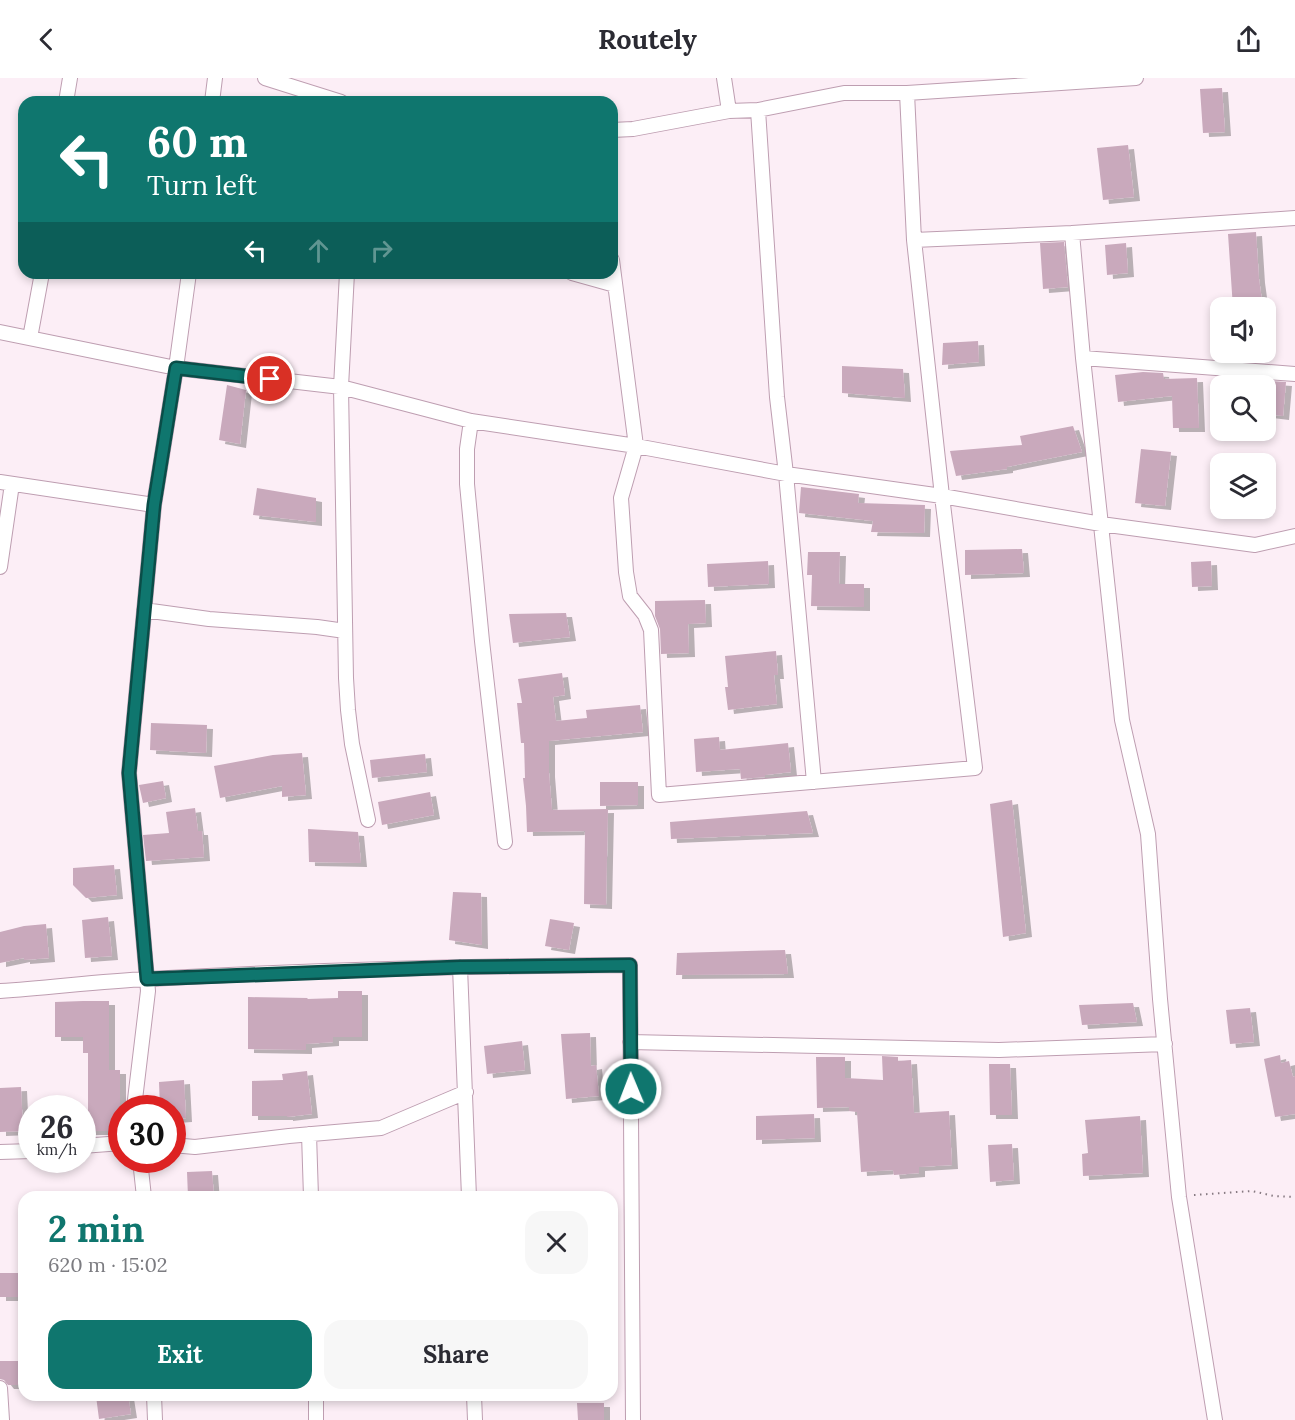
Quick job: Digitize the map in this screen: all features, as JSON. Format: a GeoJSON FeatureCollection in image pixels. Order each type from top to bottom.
{"type":"FeatureCollection","features":[{"type":"Feature","properties":{"kind":"street"},"geometry":{"type":"LineString","coordinates":[[67,96],[70,78]]}},
{"type":"Feature","properties":{"kind":"street"},"geometry":{"type":"LineString","coordinates":[[213,96],[215,78]]}},
{"type":"Feature","properties":{"kind":"street"},"geometry":{"type":"LineString","coordinates":[[265,78],[322,96]]}},
{"type":"Feature","properties":{"kind":"street"},"geometry":{"type":"LineString","coordinates":[[724,78],[729,111]]}},
{"type":"Feature","properties":{"kind":"street"},"geometry":{"type":"LineString","coordinates":[[844,93],[845,78]]}},
{"type":"Feature","properties":{"kind":"street"},"geometry":{"type":"LineString","coordinates":[[618,130],[729,111],[758,110],[844,93],[907,93],[984,83],[1136,78]]}},
{"type":"Feature","properties":{"kind":"street"},"geometry":{"type":"LineString","coordinates":[[614,279],[636,446],[621,498],[626,572],[630,596],[645,615],[651,630],[659,795],[975,768],[914,240],[907,93]]}},
{"type":"Feature","properties":{"kind":"street"},"geometry":{"type":"LineString","coordinates":[[758,110],[777,397],[814,782]]}},
{"type":"Feature","properties":{"kind":"street"},"geometry":{"type":"LineString","coordinates":[[914,240],[1072,233],[1295,218]]}},
{"type":"Feature","properties":{"kind":"street"},"geometry":{"type":"LineString","coordinates":[[1072,233],[1083,358],[1122,720],[1148,834],[1179,1197],[1215,1420]]}},
{"type":"Feature","properties":{"kind":"street"},"geometry":{"type":"LineString","coordinates":[[30,338],[41,279]]}},
{"type":"Feature","properties":{"kind":"street"},"geometry":{"type":"LineString","coordinates":[[135,1095],[147,979],[129,773],[154,505],[188,279]]}},
{"type":"Feature","properties":{"kind":"street"},"geometry":{"type":"LineString","coordinates":[[347,279],[340,387],[347,699],[351,732],[369,820]]}},
{"type":"Feature","properties":{"kind":"street"},"geometry":{"type":"LineString","coordinates":[[594,279],[615,285]]}},
{"type":"Feature","properties":{"kind":"street"},"geometry":{"type":"LineString","coordinates":[[0,332],[176,368],[340,387],[471,421],[636,446],[786,474],[942,496],[1101,524],[1255,545],[1295,536]]}},
{"type":"Feature","properties":{"kind":"street"},"geometry":{"type":"LineString","coordinates":[[1083,358],[1295,374]]}},
{"type":"Feature","properties":{"kind":"street"},"geometry":{"type":"LineString","coordinates":[[471,421],[467,449],[467,484],[505,842]]}},
{"type":"Feature","properties":{"kind":"street"},"geometry":{"type":"LineString","coordinates":[[0,567],[6,483],[154,505]]}},
{"type":"Feature","properties":{"kind":"street"},"geometry":{"type":"LineString","coordinates":[[144,610],[209,619],[318,627],[345,632]]}},
{"type":"Feature","properties":{"kind":"street"},"geometry":{"type":"LineString","coordinates":[[0,991],[147,979],[460,967],[630,965],[633,1420]]}},
{"type":"Feature","properties":{"kind":"street"},"geometry":{"type":"LineString","coordinates":[[460,967],[469,1191]]}},
{"type":"Feature","properties":{"kind":"street"},"geometry":{"type":"LineString","coordinates":[[630,1042],[999,1050],[1165,1044]]}},
{"type":"Feature","properties":{"kind":"street"},"geometry":{"type":"LineString","coordinates":[[186,1146],[381,1128],[466,1092]]}},
{"type":"Feature","properties":{"kind":"street"},"geometry":{"type":"LineString","coordinates":[[309,1134],[311,1191]]}},
{"type":"Feature","properties":{"kind":"street"},"geometry":{"type":"LineString","coordinates":[[0,1152],[18,1151]]}},
{"type":"Feature","properties":{"kind":"street"},"geometry":{"type":"LineString","coordinates":[[141,1173],[143,1191]]}},
{"type":"Feature","properties":{"kind":"street"},"geometry":{"type":"LineString","coordinates":[[0,1388],[2,1420]]}},
{"type":"Feature","properties":{"kind":"street"},"geometry":{"type":"LineString","coordinates":[[154,1401],[155,1420]]}},
{"type":"Feature","properties":{"kind":"street"},"geometry":{"type":"LineString","coordinates":[[316,1401],[316,1420]]}},
{"type":"Feature","properties":{"kind":"street"},"geometry":{"type":"LineString","coordinates":[[474,1401],[475,1420]]}},
{"type":"Feature","properties":{"kind":"path"},"geometry":{"type":"LineString","coordinates":[[1179,1197],[1252,1191],[1274,1196],[1295,1197]]}},
{"type":"Feature","properties":{"kind":"building"},"geometry":{"type":"Polygon","coordinates":[[[1222,88],[1225,132],[1203,133],[1200,89],[1222,88]]]}},
{"type":"Feature","properties":{"kind":"building"},"geometry":{"type":"Polygon","coordinates":[[[1128,145],[1134,197],[1103,200],[1097,148],[1128,145]]]}},
{"type":"Feature","properties":{"kind":"building"},"geometry":{"type":"Polygon","coordinates":[[[1256,232],[1261,297],[1232,297],[1228,234],[1256,232]]]}},
{"type":"Feature","properties":{"kind":"building"},"geometry":{"type":"Polygon","coordinates":[[[1064,242],[1068,287],[1043,289],[1040,243],[1064,242]]]}},
{"type":"Feature","properties":{"kind":"building"},"geometry":{"type":"Polygon","coordinates":[[[1126,243],[1128,273],[1107,275],[1105,245],[1126,243]]]}},
{"type":"Feature","properties":{"kind":"building"},"geometry":{"type":"Polygon","coordinates":[[[978,341],[979,362],[942,365],[943,343],[978,341]]]}},
{"type":"Feature","properties":{"kind":"building"},"geometry":{"type":"Polygon","coordinates":[[[842,366],[903,369],[905,398],[842,393],[842,366]]]}},
{"type":"Feature","properties":{"kind":"building"},"geometry":{"type":"Polygon","coordinates":[[[1143,372],[1163,373],[1164,379],[1197,378],[1199,428],[1173,428],[1172,396],[1118,402],[1115,375],[1143,372]]]}},
{"type":"Feature","properties":{"kind":"building"},"geometry":{"type":"Polygon","coordinates":[[[1276,381],[1286,382],[1283,416],[1276,415],[1276,381]]]}},
{"type":"Feature","properties":{"kind":"building"},"geometry":{"type":"Polygon","coordinates":[[[227,385],[246,390],[240,444],[219,440],[227,385]]]}},
{"type":"Feature","properties":{"kind":"building"},"geometry":{"type":"Polygon","coordinates":[[[1073,426],[1082,452],[1007,467],[1007,469],[956,476],[950,451],[1022,445],[1020,436],[1073,426]]]}},
{"type":"Feature","properties":{"kind":"building"},"geometry":{"type":"Polygon","coordinates":[[[1141,449],[1171,452],[1165,506],[1135,503],[1141,449]]]}},
{"type":"Feature","properties":{"kind":"building"},"geometry":{"type":"Polygon","coordinates":[[[801,487],[859,494],[858,503],[925,505],[924,533],[871,532],[873,521],[799,513],[801,487]]]}},
{"type":"Feature","properties":{"kind":"building"},"geometry":{"type":"Polygon","coordinates":[[[257,488],[316,498],[316,522],[253,515],[257,488]]]}},
{"type":"Feature","properties":{"kind":"building"},"geometry":{"type":"Polygon","coordinates":[[[1022,549],[1024,573],[965,575],[965,550],[1022,549]]]}},
{"type":"Feature","properties":{"kind":"building"},"geometry":{"type":"Polygon","coordinates":[[[808,552],[840,552],[839,584],[864,584],[864,607],[811,606],[812,575],[807,575],[808,552]]]}},
{"type":"Feature","properties":{"kind":"building"},"geometry":{"type":"Polygon","coordinates":[[[768,561],[769,584],[708,587],[707,564],[768,561]]]}},
{"type":"Feature","properties":{"kind":"building"},"geometry":{"type":"Polygon","coordinates":[[[1211,561],[1212,586],[1192,587],[1191,562],[1211,561]]]}},
{"type":"Feature","properties":{"kind":"building"},"geometry":{"type":"Polygon","coordinates":[[[705,600],[706,623],[688,624],[689,653],[661,654],[660,629],[655,616],[655,601],[705,600]]]}},
{"type":"Feature","properties":{"kind":"building"},"geometry":{"type":"Polygon","coordinates":[[[566,613],[570,637],[513,643],[509,614],[566,613]]]}},
{"type":"Feature","properties":{"kind":"building"},"geometry":{"type":"Polygon","coordinates":[[[776,651],[778,675],[774,675],[777,704],[728,710],[725,656],[776,651]]]}},
{"type":"Feature","properties":{"kind":"building"},"geometry":{"type":"Polygon","coordinates":[[[562,673],[565,695],[553,697],[556,721],[587,718],[586,710],[640,705],[643,732],[549,741],[552,810],[608,809],[606,905],[584,904],[585,831],[527,832],[523,778],[525,778],[524,743],[521,743],[517,703],[522,703],[518,679],[562,673]]]}},
{"type":"Feature","properties":{"kind":"building"},"geometry":{"type":"Polygon","coordinates":[[[151,723],[207,725],[206,753],[150,750],[151,723]]]}},
{"type":"Feature","properties":{"kind":"building"},"geometry":{"type":"Polygon","coordinates":[[[719,737],[720,750],[788,743],[791,772],[741,779],[740,769],[696,772],[694,739],[719,737]]]}},
{"type":"Feature","properties":{"kind":"building"},"geometry":{"type":"Polygon","coordinates":[[[302,753],[306,795],[282,797],[282,786],[220,798],[214,766],[273,755],[302,753]]]}},
{"type":"Feature","properties":{"kind":"building"},"geometry":{"type":"Polygon","coordinates":[[[425,754],[427,772],[372,778],[370,760],[425,754]]]}},
{"type":"Feature","properties":{"kind":"building"},"geometry":{"type":"Polygon","coordinates":[[[163,781],[166,798],[143,803],[139,785],[163,781]]]}},
{"type":"Feature","properties":{"kind":"building"},"geometry":{"type":"Polygon","coordinates":[[[600,782],[638,782],[638,805],[600,806],[600,782]]]}},
{"type":"Feature","properties":{"kind":"building"},"geometry":{"type":"Polygon","coordinates":[[[430,792],[434,815],[382,825],[378,802],[430,792]]]}},
{"type":"Feature","properties":{"kind":"building"},"geometry":{"type":"Polygon","coordinates":[[[1012,800],[1026,933],[1003,937],[990,804],[1012,800]]]}},
{"type":"Feature","properties":{"kind":"building"},"geometry":{"type":"Polygon","coordinates":[[[195,808],[198,831],[202,831],[204,857],[146,861],[143,835],[169,833],[166,812],[195,808]]]}},
{"type":"Feature","properties":{"kind":"building"},"geometry":{"type":"Polygon","coordinates":[[[807,811],[813,833],[671,839],[670,822],[807,811]]]}},
{"type":"Feature","properties":{"kind":"building"},"geometry":{"type":"Polygon","coordinates":[[[308,829],[358,832],[361,863],[309,862],[308,829]]]}},
{"type":"Feature","properties":{"kind":"building"},"geometry":{"type":"Polygon","coordinates":[[[114,865],[117,895],[86,898],[73,885],[73,868],[114,865]]]}},
{"type":"Feature","properties":{"kind":"building"},"geometry":{"type":"Polygon","coordinates":[[[453,892],[481,893],[482,945],[449,940],[453,892]]]}},
{"type":"Feature","properties":{"kind":"building"},"geometry":{"type":"Polygon","coordinates":[[[108,917],[112,956],[85,958],[82,920],[108,917]]]}},
{"type":"Feature","properties":{"kind":"building"},"geometry":{"type":"Polygon","coordinates":[[[550,919],[574,923],[569,950],[545,946],[550,919]]]}},
{"type":"Feature","properties":{"kind":"building"},"geometry":{"type":"Polygon","coordinates":[[[46,924],[49,958],[24,960],[24,958],[0,963],[0,932],[46,924]]]}},
{"type":"Feature","properties":{"kind":"building"},"geometry":{"type":"Polygon","coordinates":[[[785,950],[788,974],[676,975],[677,953],[785,950]]]}},
{"type":"Feature","properties":{"kind":"building"},"geometry":{"type":"Polygon","coordinates":[[[338,991],[362,991],[362,1037],[333,1037],[333,1042],[306,1044],[306,1050],[248,1049],[248,997],[338,998],[338,991]]]}},
{"type":"Feature","properties":{"kind":"building"},"geometry":{"type":"Polygon","coordinates":[[[109,1001],[109,1070],[120,1070],[120,1095],[108,1095],[108,1131],[96,1131],[96,1095],[88,1095],[88,1053],[83,1053],[83,1037],[55,1037],[55,1002],[109,1001]]]}},
{"type":"Feature","properties":{"kind":"building"},"geometry":{"type":"Polygon","coordinates":[[[1133,1003],[1137,1022],[1082,1025],[1079,1005],[1133,1003]]]}},
{"type":"Feature","properties":{"kind":"building"},"geometry":{"type":"Polygon","coordinates":[[[1250,1008],[1254,1042],[1230,1044],[1226,1010],[1250,1008]]]}},
{"type":"Feature","properties":{"kind":"building"},"geometry":{"type":"Polygon","coordinates":[[[590,1033],[591,1066],[596,1065],[599,1096],[566,1099],[561,1034],[590,1033]]]}},
{"type":"Feature","properties":{"kind":"building"},"geometry":{"type":"Polygon","coordinates":[[[522,1041],[525,1070],[487,1074],[484,1046],[522,1041]]]}},
{"type":"Feature","properties":{"kind":"building"},"geometry":{"type":"Polygon","coordinates":[[[1280,1055],[1281,1063],[1289,1061],[1293,1077],[1295,1076],[1295,1114],[1275,1117],[1264,1059],[1280,1055]]]}},
{"type":"Feature","properties":{"kind":"building"},"geometry":{"type":"Polygon","coordinates":[[[882,1056],[898,1057],[898,1061],[911,1060],[914,1113],[949,1111],[952,1165],[919,1167],[919,1173],[894,1175],[893,1170],[861,1172],[857,1112],[849,1111],[849,1107],[817,1108],[816,1057],[845,1057],[845,1078],[883,1080],[882,1056]]]}},
{"type":"Feature","properties":{"kind":"building"},"geometry":{"type":"Polygon","coordinates":[[[989,1064],[1010,1064],[1012,1115],[990,1115],[989,1064]]]}},
{"type":"Feature","properties":{"kind":"building"},"geometry":{"type":"Polygon","coordinates":[[[307,1071],[312,1114],[287,1117],[252,1116],[252,1081],[283,1080],[282,1074],[307,1071]]]}},
{"type":"Feature","properties":{"kind":"building"},"geometry":{"type":"Polygon","coordinates":[[[184,1080],[185,1095],[160,1095],[159,1082],[184,1080]]]}},
{"type":"Feature","properties":{"kind":"building"},"geometry":{"type":"Polygon","coordinates":[[[21,1087],[21,1095],[18,1095],[18,1131],[0,1132],[0,1088],[21,1087]]]}},
{"type":"Feature","properties":{"kind":"building"},"geometry":{"type":"Polygon","coordinates":[[[814,1114],[815,1138],[756,1140],[756,1116],[814,1114]]]}},
{"type":"Feature","properties":{"kind":"building"},"geometry":{"type":"Polygon","coordinates":[[[1140,1116],[1143,1173],[1083,1176],[1082,1154],[1088,1153],[1085,1120],[1140,1116]]]}},
{"type":"Feature","properties":{"kind":"building"},"geometry":{"type":"Polygon","coordinates":[[[1012,1144],[1014,1180],[990,1182],[988,1145],[1012,1144]]]}},
{"type":"Feature","properties":{"kind":"building"},"geometry":{"type":"Polygon","coordinates":[[[212,1171],[214,1191],[188,1191],[187,1172],[212,1171]]]}},
{"type":"Feature","properties":{"kind":"building"},"geometry":{"type":"Polygon","coordinates":[[[0,1273],[18,1273],[18,1297],[0,1297],[0,1273]]]}},
{"type":"Feature","properties":{"kind":"building"},"geometry":{"type":"Polygon","coordinates":[[[0,1361],[18,1361],[18,1385],[8,1385],[0,1379],[0,1361]]]}},
{"type":"Feature","properties":{"kind":"building"},"geometry":{"type":"Polygon","coordinates":[[[97,1401],[129,1401],[131,1414],[99,1419],[97,1401]]]}},
{"type":"Feature","properties":{"kind":"building"},"geometry":{"type":"Polygon","coordinates":[[[577,1403],[604,1403],[604,1420],[578,1420],[577,1403]]]}},
{"type":"Feature","properties":{"kind":"route"},"geometry":{"type":"LineString","coordinates":[[270,379],[176,368],[154,505],[129,773],[147,979],[460,967],[630,965],[631,1089]]}}]}
